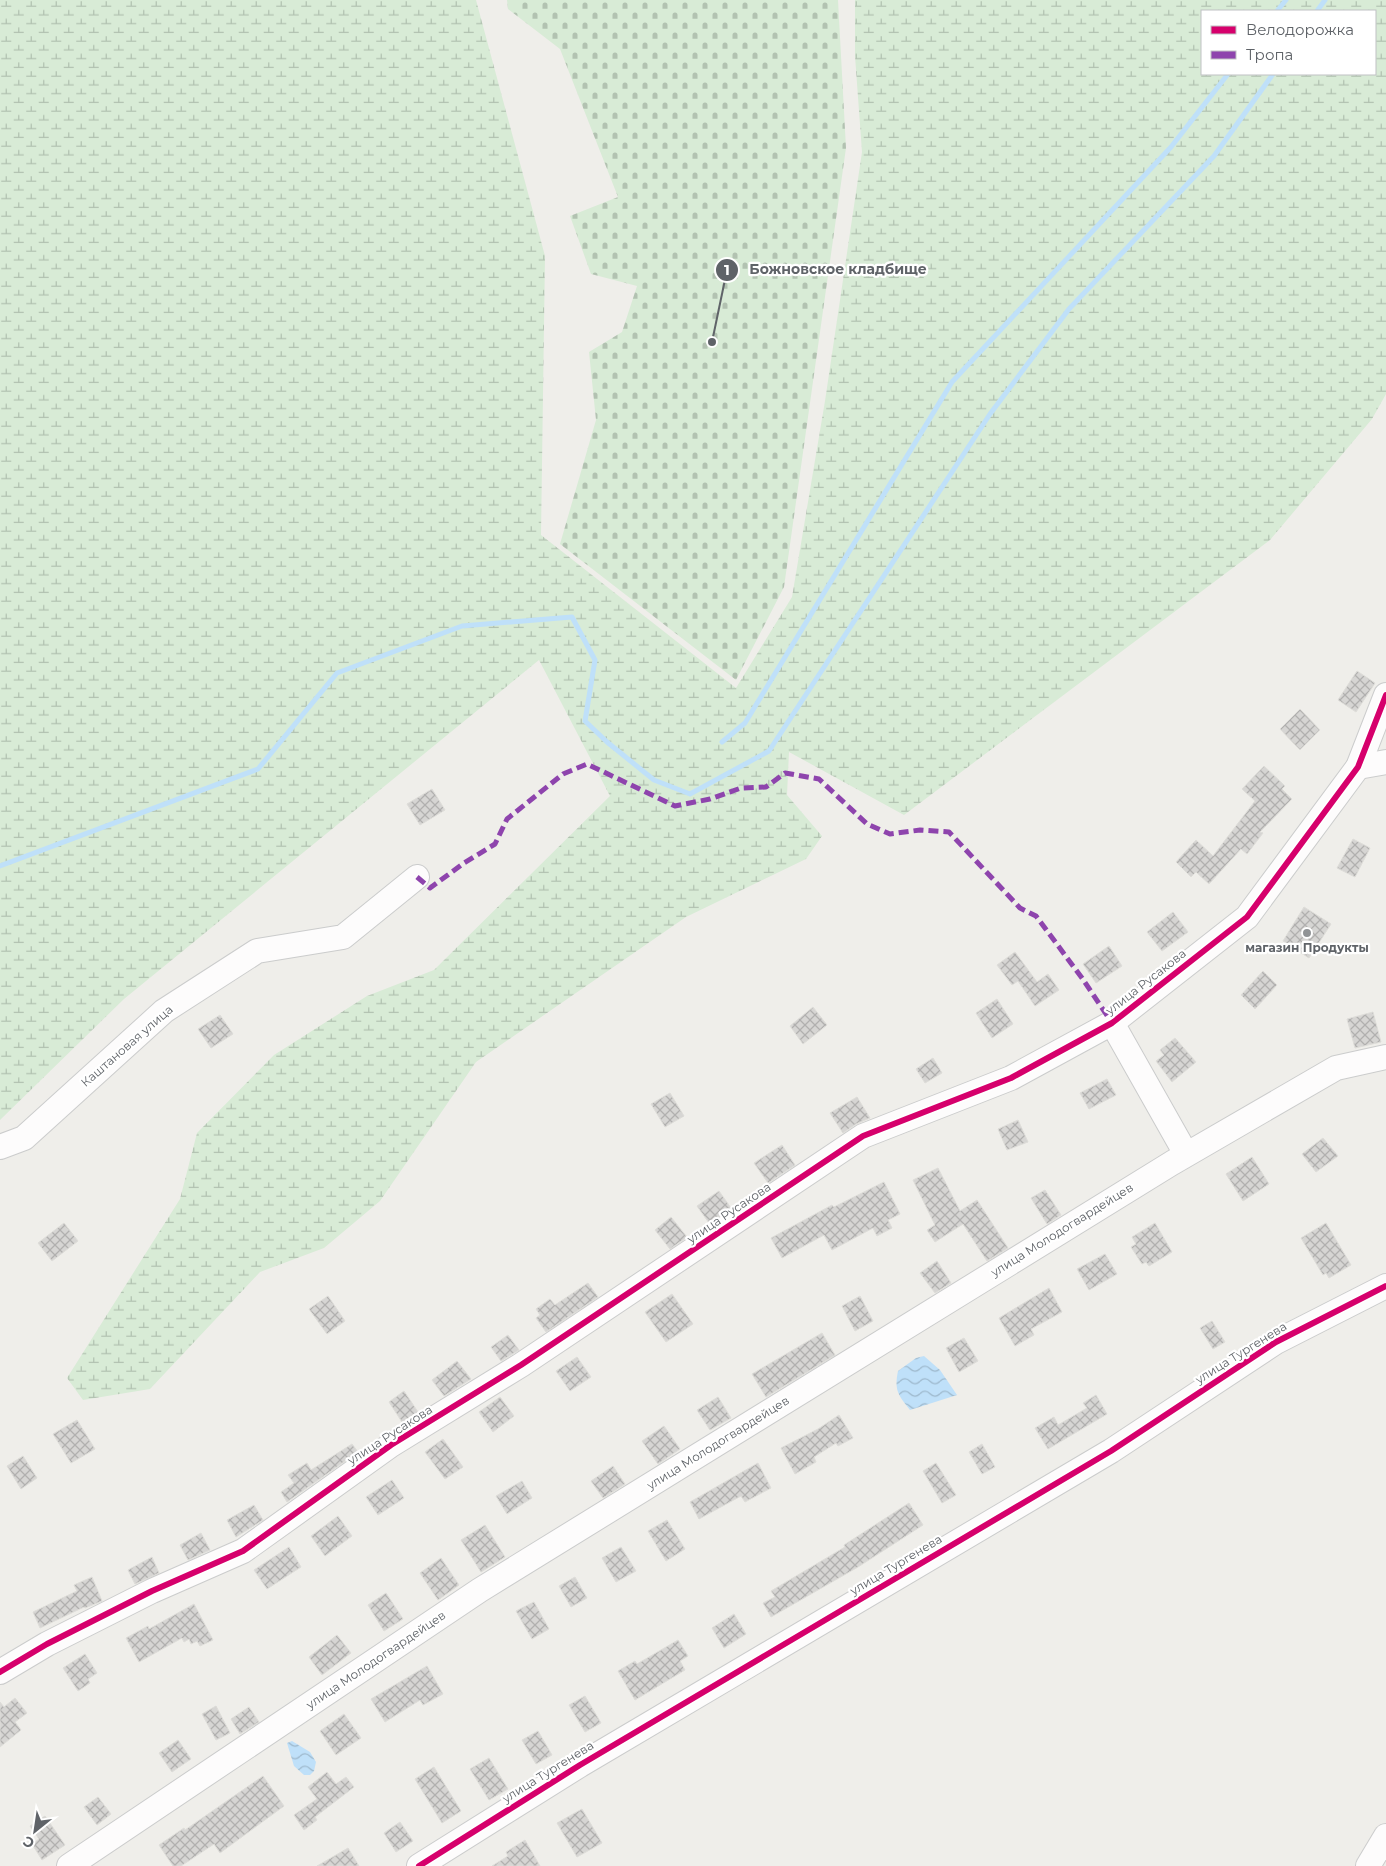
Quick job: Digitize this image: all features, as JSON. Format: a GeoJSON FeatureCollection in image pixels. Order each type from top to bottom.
{"type":"FeatureCollection","features":[{"type":"Feature","properties":{"kind":"street","name":"улица Русакова"},"geometry":{"type":"LineString","coordinates":[[0,1672],[47,1644],[152,1591],[243,1551],[391,1445],[521,1365],[863,1136],[1011,1078],[1112,1023],[1246,917],[1358,767],[1386,695]]}},
{"type":"Feature","properties":{"kind":"street"},"geometry":{"type":"LineString","coordinates":[[1358,767],[1386,762]]}},
{"type":"Feature","properties":{"kind":"street","name":"Каштановая улица"},"geometry":{"type":"LineString","coordinates":[[0,1147],[24,1138],[164,1011],[257,951],[343,937],[417,877]]}},
{"type":"Feature","properties":{"kind":"street"},"geometry":{"type":"LineString","coordinates":[[1112,1023],[1186,1154]]}},
{"type":"Feature","properties":{"kind":"street","name":"улица Молодогвардейцев"},"geometry":{"type":"LineString","coordinates":[[69,1866],[480,1590],[1186,1154],[1336,1068],[1386,1057]]}},
{"type":"Feature","properties":{"kind":"street","name":"улица Тургенева"},"geometry":{"type":"LineString","coordinates":[[419,1866],[588,1760],[1111,1451],[1276,1342],[1386,1286]]}},
{"type":"Feature","properties":{"kind":"street"},"geometry":{"type":"LineString","coordinates":[[1368,1866],[1386,1836]]}},
{"type":"Feature","properties":{"kind":"green space"},"geometry":{"type":"Polygon","coordinates":[[[0,0],[476,0],[545,256],[541,535],[736,688],[792,597],[825,401],[862,152],[855,56],[855,0],[1386,0],[1386,394],[1372,419],[1270,540],[904,815],[789,752],[787,795],[822,836],[806,859],[686,917],[476,1062],[380,1201],[324,1248],[260,1272],[150,1389],[83,1400],[67,1378],[180,1199],[197,1133],[274,1055],[367,996],[434,970],[610,796],[539,660],[124,999],[0,1120],[0,0]]]}},
{"type":"Feature","properties":{"kind":"green space"},"geometry":{"type":"Polygon","coordinates":[[[507,0],[838,0],[846,148],[784,587],[736,680],[560,544],[596,420],[589,352],[622,332],[637,286],[591,274],[570,216],[618,197],[560,49],[508,9],[507,0]]]}},
{"type":"Feature","properties":{"kind":"water"},"geometry":{"type":"Polygon","coordinates":[[[924,1356],[940,1370],[957,1395],[910,1410],[898,1392],[896,1383],[898,1371],[916,1358],[924,1356]]]}},
{"type":"Feature","properties":{"kind":"water"},"geometry":{"type":"Polygon","coordinates":[[[292,1741],[310,1752],[316,1762],[314,1771],[310,1775],[304,1775],[294,1766],[287,1743],[292,1741]]]}},
{"type":"Feature","properties":{"kind":"building"},"geometry":{"type":"Polygon","coordinates":[[[1357,671],[1375,683],[1356,712],[1338,700],[1357,671]]]}},
{"type":"Feature","properties":{"kind":"building"},"geometry":{"type":"Polygon","coordinates":[[[1300,709],[1320,730],[1300,750],[1280,729],[1300,709]]]}},
{"type":"Feature","properties":{"kind":"building"},"geometry":{"type":"Polygon","coordinates":[[[1264,766],[1285,786],[1282,789],[1292,799],[1260,832],[1263,833],[1247,854],[1241,849],[1209,884],[1196,872],[1191,877],[1176,862],[1196,840],[1213,856],[1255,801],[1242,789],[1264,766]]]}},
{"type":"Feature","properties":{"kind":"building"},"geometry":{"type":"Polygon","coordinates":[[[432,789],[445,810],[420,825],[407,804],[432,789]]]}},
{"type":"Feature","properties":{"kind":"building"},"geometry":{"type":"Polygon","coordinates":[[[1353,839],[1370,848],[1355,877],[1337,868],[1353,839]]]}},
{"type":"Feature","properties":{"kind":"building","name":"магазин Продукты"},"geometry":{"type":"Polygon","coordinates":[[[1304,907],[1331,924],[1309,958],[1283,941],[1304,907]]]}},
{"type":"Feature","properties":{"kind":"building"},"geometry":{"type":"Polygon","coordinates":[[[1173,912],[1188,932],[1162,951],[1147,932],[1173,912]]]}},
{"type":"Feature","properties":{"kind":"building"},"geometry":{"type":"Polygon","coordinates":[[[1109,946],[1122,966],[1096,983],[1083,964],[1109,946]]]}},
{"type":"Feature","properties":{"kind":"building"},"geometry":{"type":"Polygon","coordinates":[[[1015,952],[1037,982],[1048,974],[1059,990],[1035,1006],[1018,981],[1012,985],[997,965],[1015,952]]]}},
{"type":"Feature","properties":{"kind":"building"},"geometry":{"type":"Polygon","coordinates":[[[1263,971],[1277,985],[1255,1009],[1241,995],[1263,971]]]}},
{"type":"Feature","properties":{"kind":"building"},"geometry":{"type":"Polygon","coordinates":[[[997,999],[1013,1024],[992,1038],[976,1013],[997,999]]]}},
{"type":"Feature","properties":{"kind":"building"},"geometry":{"type":"Polygon","coordinates":[[[813,1007],[827,1025],[803,1044],[790,1026],[813,1007]]]}},
{"type":"Feature","properties":{"kind":"building"},"geometry":{"type":"Polygon","coordinates":[[[1373,1012],[1381,1042],[1355,1048],[1347,1019],[1373,1012]]]}},
{"type":"Feature","properties":{"kind":"building"},"geometry":{"type":"Polygon","coordinates":[[[220,1015],[233,1034],[211,1048],[198,1029],[220,1015]]]}},
{"type":"Feature","properties":{"kind":"building"},"geometry":{"type":"Polygon","coordinates":[[[1175,1038],[1196,1062],[1172,1082],[1156,1061],[1164,1055],[1160,1050],[1175,1038]]]}},
{"type":"Feature","properties":{"kind":"building"},"geometry":{"type":"Polygon","coordinates":[[[933,1058],[942,1073],[925,1083],[916,1069],[933,1058]]]}},
{"type":"Feature","properties":{"kind":"building"},"geometry":{"type":"Polygon","coordinates":[[[1107,1079],[1116,1095],[1089,1109],[1080,1093],[1107,1079]]]}},
{"type":"Feature","properties":{"kind":"building"},"geometry":{"type":"Polygon","coordinates":[[[670,1093],[684,1116],[665,1127],[651,1104],[670,1093]]]}},
{"type":"Feature","properties":{"kind":"building"},"geometry":{"type":"Polygon","coordinates":[[[857,1097],[870,1118],[856,1124],[843,1133],[830,1113],[857,1097]]]}},
{"type":"Feature","properties":{"kind":"building"},"geometry":{"type":"Polygon","coordinates":[[[1018,1120],[1028,1142],[1007,1150],[998,1129],[1018,1120]]]}},
{"type":"Feature","properties":{"kind":"building"},"geometry":{"type":"Polygon","coordinates":[[[1323,1138],[1338,1156],[1316,1172],[1302,1154],[1323,1138]]]}},
{"type":"Feature","properties":{"kind":"building"},"geometry":{"type":"Polygon","coordinates":[[[782,1145],[795,1165],[768,1183],[754,1163],[782,1145]]]}},
{"type":"Feature","properties":{"kind":"building"},"geometry":{"type":"Polygon","coordinates":[[[1252,1157],[1269,1184],[1243,1201],[1226,1174],[1252,1157]]]}},
{"type":"Feature","properties":{"kind":"building"},"geometry":{"type":"Polygon","coordinates":[[[938,1168],[960,1211],[977,1200],[1008,1248],[987,1261],[963,1224],[935,1242],[927,1230],[935,1225],[913,1180],[938,1168]]]}},
{"type":"Feature","properties":{"kind":"building"},"geometry":{"type":"Polygon","coordinates":[[[884,1182],[900,1214],[888,1220],[892,1228],[877,1236],[873,1228],[832,1250],[824,1235],[782,1258],[771,1238],[832,1205],[834,1207],[884,1182]]]}},
{"type":"Feature","properties":{"kind":"building"},"geometry":{"type":"Polygon","coordinates":[[[1045,1190],[1061,1215],[1047,1224],[1031,1198],[1045,1190]]]}},
{"type":"Feature","properties":{"kind":"building"},"geometry":{"type":"Polygon","coordinates":[[[719,1191],[731,1208],[709,1223],[697,1206],[719,1191]]]}},
{"type":"Feature","properties":{"kind":"building"},"geometry":{"type":"Polygon","coordinates":[[[671,1217],[687,1237],[670,1249],[655,1230],[671,1217]]]}},
{"type":"Feature","properties":{"kind":"building"},"geometry":{"type":"Polygon","coordinates":[[[64,1223],[78,1241],[52,1261],[38,1243],[64,1223]]]}},
{"type":"Feature","properties":{"kind":"building"},"geometry":{"type":"Polygon","coordinates":[[[1155,1223],[1172,1252],[1149,1266],[1146,1262],[1142,1264],[1131,1247],[1136,1244],[1132,1237],[1155,1223]]]}},
{"type":"Feature","properties":{"kind":"building"},"geometry":{"type":"Polygon","coordinates":[[[1326,1223],[1351,1265],[1329,1278],[1326,1273],[1323,1275],[1301,1238],[1326,1223]]]}},
{"type":"Feature","properties":{"kind":"building"},"geometry":{"type":"Polygon","coordinates":[[[1105,1254],[1117,1274],[1089,1290],[1077,1269],[1105,1254]]]}},
{"type":"Feature","properties":{"kind":"building"},"geometry":{"type":"Polygon","coordinates":[[[937,1261],[951,1283],[935,1293],[920,1273],[937,1261]]]}},
{"type":"Feature","properties":{"kind":"building"},"geometry":{"type":"Polygon","coordinates":[[[588,1283],[598,1297],[546,1332],[536,1318],[540,1315],[536,1309],[550,1299],[555,1305],[588,1283]]]}},
{"type":"Feature","properties":{"kind":"building"},"geometry":{"type":"Polygon","coordinates":[[[1049,1288],[1062,1312],[1031,1329],[1034,1335],[1015,1346],[999,1318],[1049,1288]]]}},
{"type":"Feature","properties":{"kind":"building"},"geometry":{"type":"Polygon","coordinates":[[[672,1294],[693,1324],[666,1342],[645,1312],[672,1294]]]}},
{"type":"Feature","properties":{"kind":"building"},"geometry":{"type":"Polygon","coordinates":[[[328,1296],[345,1321],[327,1334],[309,1309],[328,1296]]]}},
{"type":"Feature","properties":{"kind":"building"},"geometry":{"type":"Polygon","coordinates":[[[860,1296],[873,1321],[855,1331],[842,1306],[860,1296]]]}},
{"type":"Feature","properties":{"kind":"building"},"geometry":{"type":"Polygon","coordinates":[[[1212,1321],[1225,1342],[1213,1349],[1200,1328],[1212,1321]]]}},
{"type":"Feature","properties":{"kind":"building"},"geometry":{"type":"Polygon","coordinates":[[[822,1333],[835,1355],[766,1397],[752,1374],[822,1333]]]}},
{"type":"Feature","properties":{"kind":"building"},"geometry":{"type":"Polygon","coordinates":[[[508,1335],[519,1350],[501,1361],[491,1347],[508,1335]]]}},
{"type":"Feature","properties":{"kind":"building"},"geometry":{"type":"Polygon","coordinates":[[[964,1338],[978,1361],[959,1372],[946,1348],[964,1338]]]}},
{"type":"Feature","properties":{"kind":"building"},"geometry":{"type":"Polygon","coordinates":[[[577,1357],[591,1377],[570,1391],[556,1371],[577,1357]]]}},
{"type":"Feature","properties":{"kind":"building"},"geometry":{"type":"Polygon","coordinates":[[[457,1361],[471,1379],[444,1396],[432,1380],[457,1361]]]}},
{"type":"Feature","properties":{"kind":"building"},"geometry":{"type":"Polygon","coordinates":[[[404,1391],[418,1412],[402,1422],[389,1402],[404,1391]]]}},
{"type":"Feature","properties":{"kind":"building"},"geometry":{"type":"Polygon","coordinates":[[[1096,1395],[1107,1414],[1048,1449],[1035,1428],[1054,1417],[1058,1425],[1087,1408],[1083,1403],[1096,1395]]]}},
{"type":"Feature","properties":{"kind":"building"},"geometry":{"type":"Polygon","coordinates":[[[500,1397],[514,1416],[493,1432],[479,1412],[500,1397]]]}},
{"type":"Feature","properties":{"kind":"building"},"geometry":{"type":"Polygon","coordinates":[[[718,1397],[731,1418],[710,1430],[697,1410],[718,1397]]]}},
{"type":"Feature","properties":{"kind":"building"},"geometry":{"type":"Polygon","coordinates":[[[839,1415],[853,1438],[838,1446],[836,1443],[814,1457],[816,1462],[795,1474],[781,1448],[818,1429],[839,1415]]]}},
{"type":"Feature","properties":{"kind":"building"},"geometry":{"type":"Polygon","coordinates":[[[77,1420],[95,1449],[71,1463],[53,1434],[77,1420]]]}},
{"type":"Feature","properties":{"kind":"building"},"geometry":{"type":"Polygon","coordinates":[[[664,1426],[680,1449],[658,1464],[642,1441],[664,1426]]]}},
{"type":"Feature","properties":{"kind":"building"},"geometry":{"type":"Polygon","coordinates":[[[443,1439],[463,1467],[445,1479],[425,1452],[443,1439]]]}},
{"type":"Feature","properties":{"kind":"building"},"geometry":{"type":"Polygon","coordinates":[[[352,1444],[358,1452],[287,1502],[281,1492],[294,1483],[288,1475],[307,1463],[311,1470],[352,1444]]]}},
{"type":"Feature","properties":{"kind":"building"},"geometry":{"type":"Polygon","coordinates":[[[982,1444],[995,1467],[982,1474],[969,1452],[982,1444]]]}},
{"type":"Feature","properties":{"kind":"building"},"geometry":{"type":"Polygon","coordinates":[[[23,1456],[37,1478],[21,1489],[7,1466],[23,1456]]]}},
{"type":"Feature","properties":{"kind":"building"},"geometry":{"type":"Polygon","coordinates":[[[758,1463],[771,1488],[745,1502],[741,1496],[699,1519],[690,1502],[758,1463]]]}},
{"type":"Feature","properties":{"kind":"building"},"geometry":{"type":"Polygon","coordinates":[[[936,1463],[956,1495],[942,1503],[923,1471],[936,1463]]]}},
{"type":"Feature","properties":{"kind":"building"},"geometry":{"type":"Polygon","coordinates":[[[613,1466],[625,1484],[603,1498],[591,1481],[613,1466]]]}},
{"type":"Feature","properties":{"kind":"building"},"geometry":{"type":"Polygon","coordinates":[[[392,1480],[404,1498],[378,1515],[366,1497],[392,1480]]]}},
{"type":"Feature","properties":{"kind":"building"},"geometry":{"type":"Polygon","coordinates":[[[522,1481],[532,1498],[507,1514],[496,1496],[522,1481]]]}},
{"type":"Feature","properties":{"kind":"building"},"geometry":{"type":"Polygon","coordinates":[[[909,1503],[923,1525],[858,1567],[771,1617],[763,1603],[775,1597],[771,1591],[845,1547],[844,1545],[909,1503]]]}},
{"type":"Feature","properties":{"kind":"building"},"geometry":{"type":"Polygon","coordinates":[[[254,1505],[263,1520],[236,1537],[227,1520],[254,1505]]]}},
{"type":"Feature","properties":{"kind":"building"},"geometry":{"type":"Polygon","coordinates":[[[338,1516],[352,1536],[325,1556],[311,1536],[338,1516]]]}},
{"type":"Feature","properties":{"kind":"building"},"geometry":{"type":"Polygon","coordinates":[[[667,1520],[685,1549],[666,1561],[648,1531],[667,1520]]]}},
{"type":"Feature","properties":{"kind":"building"},"geometry":{"type":"Polygon","coordinates":[[[485,1525],[505,1557],[481,1572],[461,1540],[485,1525]]]}},
{"type":"Feature","properties":{"kind":"building"},"geometry":{"type":"Polygon","coordinates":[[[201,1533],[210,1550],[188,1560],[180,1545],[201,1533]]]}},
{"type":"Feature","properties":{"kind":"building"},"geometry":{"type":"Polygon","coordinates":[[[289,1547],[301,1567],[267,1589],[254,1570],[289,1547]]]}},
{"type":"Feature","properties":{"kind":"building"},"geometry":{"type":"Polygon","coordinates":[[[621,1547],[636,1571],[616,1582],[602,1558],[621,1547]]]}},
{"type":"Feature","properties":{"kind":"building"},"geometry":{"type":"Polygon","coordinates":[[[152,1557],[159,1573],[135,1584],[128,1570],[152,1557]]]}},
{"type":"Feature","properties":{"kind":"building"},"geometry":{"type":"Polygon","coordinates":[[[441,1558],[459,1585],[438,1600],[420,1573],[441,1558]]]}},
{"type":"Feature","properties":{"kind":"building"},"geometry":{"type":"Polygon","coordinates":[[[92,1577],[102,1601],[84,1607],[40,1628],[33,1612],[77,1591],[74,1585],[92,1577]]]}},
{"type":"Feature","properties":{"kind":"building"},"geometry":{"type":"Polygon","coordinates":[[[575,1577],[587,1598],[571,1607],[559,1586],[575,1577]]]}},
{"type":"Feature","properties":{"kind":"building"},"geometry":{"type":"Polygon","coordinates":[[[386,1593],[403,1619],[384,1631],[368,1605],[386,1593]]]}},
{"type":"Feature","properties":{"kind":"building"},"geometry":{"type":"Polygon","coordinates":[[[534,1602],[549,1629],[532,1639],[516,1611],[534,1602]]]}},
{"type":"Feature","properties":{"kind":"building"},"geometry":{"type":"Polygon","coordinates":[[[194,1604],[213,1640],[200,1646],[197,1641],[191,1644],[189,1639],[184,1642],[182,1638],[139,1662],[126,1638],[148,1626],[149,1629],[194,1604]]]}},
{"type":"Feature","properties":{"kind":"building"},"geometry":{"type":"Polygon","coordinates":[[[734,1614],[746,1634],[724,1648],[712,1628],[734,1614]]]}},
{"type":"Feature","properties":{"kind":"building"},"geometry":{"type":"Polygon","coordinates":[[[337,1635],[351,1653],[322,1675],[309,1657],[337,1635]]]}},
{"type":"Feature","properties":{"kind":"building"},"geometry":{"type":"Polygon","coordinates":[[[678,1640],[688,1656],[680,1661],[685,1670],[635,1700],[618,1671],[635,1661],[637,1664],[678,1640]]]}},
{"type":"Feature","properties":{"kind":"building"},"geometry":{"type":"Polygon","coordinates":[[[85,1654],[97,1673],[88,1679],[90,1683],[78,1691],[63,1668],[85,1654]]]}},
{"type":"Feature","properties":{"kind":"building"},"geometry":{"type":"Polygon","coordinates":[[[427,1666],[443,1694],[423,1705],[420,1700],[385,1722],[371,1699],[427,1666]]]}},
{"type":"Feature","properties":{"kind":"building"},"geometry":{"type":"Polygon","coordinates":[[[585,1696],[601,1723],[585,1732],[569,1705],[585,1696]]]}},
{"type":"Feature","properties":{"kind":"building"},"geometry":{"type":"Polygon","coordinates":[[[15,1698],[27,1713],[15,1722],[21,1730],[0,1747],[0,1702],[4,1707],[15,1698]]]}},
{"type":"Feature","properties":{"kind":"building"},"geometry":{"type":"Polygon","coordinates":[[[216,1706],[230,1733],[216,1740],[202,1714],[216,1706]]]}},
{"type":"Feature","properties":{"kind":"building"},"geometry":{"type":"Polygon","coordinates":[[[249,1707],[259,1722],[240,1734],[231,1719],[249,1707]]]}},
{"type":"Feature","properties":{"kind":"building"},"geometry":{"type":"Polygon","coordinates":[[[344,1714],[361,1738],[336,1755],[320,1731],[344,1714]]]}},
{"type":"Feature","properties":{"kind":"building"},"geometry":{"type":"Polygon","coordinates":[[[538,1731],[552,1755],[536,1764],[522,1740],[538,1731]]]}},
{"type":"Feature","properties":{"kind":"building"},"geometry":{"type":"Polygon","coordinates":[[[178,1740],[191,1759],[172,1772],[159,1753],[178,1740]]]}},
{"type":"Feature","properties":{"kind":"building"},"geometry":{"type":"Polygon","coordinates":[[[489,1758],[508,1789],[489,1800],[470,1769],[489,1758]]]}},
{"type":"Feature","properties":{"kind":"building"},"geometry":{"type":"Polygon","coordinates":[[[434,1767],[461,1811],[442,1823],[415,1779],[434,1767]]]}},
{"type":"Feature","properties":{"kind":"building"},"geometry":{"type":"Polygon","coordinates":[[[327,1772],[336,1784],[346,1777],[354,1787],[315,1817],[317,1820],[304,1830],[294,1815],[317,1799],[308,1787],[327,1772]]]}},
{"type":"Feature","properties":{"kind":"building"},"geometry":{"type":"Polygon","coordinates":[[[263,1776],[284,1806],[220,1853],[214,1844],[181,1866],[173,1866],[159,1845],[184,1828],[185,1830],[263,1776]]]}},
{"type":"Feature","properties":{"kind":"building"},"geometry":{"type":"Polygon","coordinates":[[[98,1797],[111,1814],[97,1825],[84,1807],[98,1797]]]}},
{"type":"Feature","properties":{"kind":"building"},"geometry":{"type":"Polygon","coordinates":[[[582,1809],[602,1843],[577,1857],[557,1823],[582,1809]]]}},
{"type":"Feature","properties":{"kind":"building"},"geometry":{"type":"Polygon","coordinates":[[[45,1816],[65,1845],[42,1860],[32,1844],[39,1839],[30,1826],[45,1816]]]}},
{"type":"Feature","properties":{"kind":"building"},"geometry":{"type":"Polygon","coordinates":[[[400,1822],[413,1841],[396,1852],[384,1833],[400,1822]]]}},
{"type":"Feature","properties":{"kind":"building"},"geometry":{"type":"Polygon","coordinates":[[[525,1840],[540,1866],[492,1866],[508,1856],[506,1852],[525,1840]]]}},
{"type":"Feature","properties":{"kind":"building"},"geometry":{"type":"Polygon","coordinates":[[[348,1848],[359,1866],[317,1866],[348,1848]]]}},
{"type":"Feature","properties":{"kind":"waterway"},"geometry":{"type":"LineString","coordinates":[[1278,10],[1286,0]]}},
{"type":"Feature","properties":{"kind":"waterway"},"geometry":{"type":"LineString","coordinates":[[1318,10],[1325,0]]}},
{"type":"Feature","properties":{"kind":"waterway"},"geometry":{"type":"LineString","coordinates":[[722,742],[745,723],[952,382],[1171,147],[1227,75]]}},
{"type":"Feature","properties":{"kind":"waterway"},"geometry":{"type":"LineString","coordinates":[[0,866],[258,769],[337,673],[462,626],[572,617],[595,660],[585,721],[607,742],[654,780],[690,794],[769,751],[990,414],[1069,309],[1214,156],[1272,75]]}},
{"type":"Feature","properties":{"kind":"marked path"},"geometry":{"type":"LineString","coordinates":[[417,877],[430,888],[464,863],[495,844],[507,819],[563,774],[587,764],[675,806],[710,799],[741,788],[766,787],[785,773],[819,779],[867,824],[890,834],[920,830],[949,832],[1020,908],[1036,916],[1082,978],[1112,1023]]}},
{"type":"Feature","properties":{"kind":"cycle path"},"geometry":{"type":"LineString","coordinates":[[0,1672],[47,1644],[152,1591],[243,1551],[391,1445],[521,1365],[863,1136],[1011,1078],[1112,1023],[1247,917],[1358,767],[1386,695]]}},
{"type":"Feature","properties":{"kind":"cycle path"},"geometry":{"type":"LineString","coordinates":[[419,1866],[580,1765],[1111,1451],[1276,1342],[1386,1286]]}},
{"type":"Feature","properties":{"kind":"place","name":"Божновское кладбище"},"geometry":{"type":"Point","coordinates":[712,342]}},
{"type":"Feature","properties":{"kind":"place","name":"магазин Продукты"},"geometry":{"type":"Point","coordinates":[1307,933]}}]}
